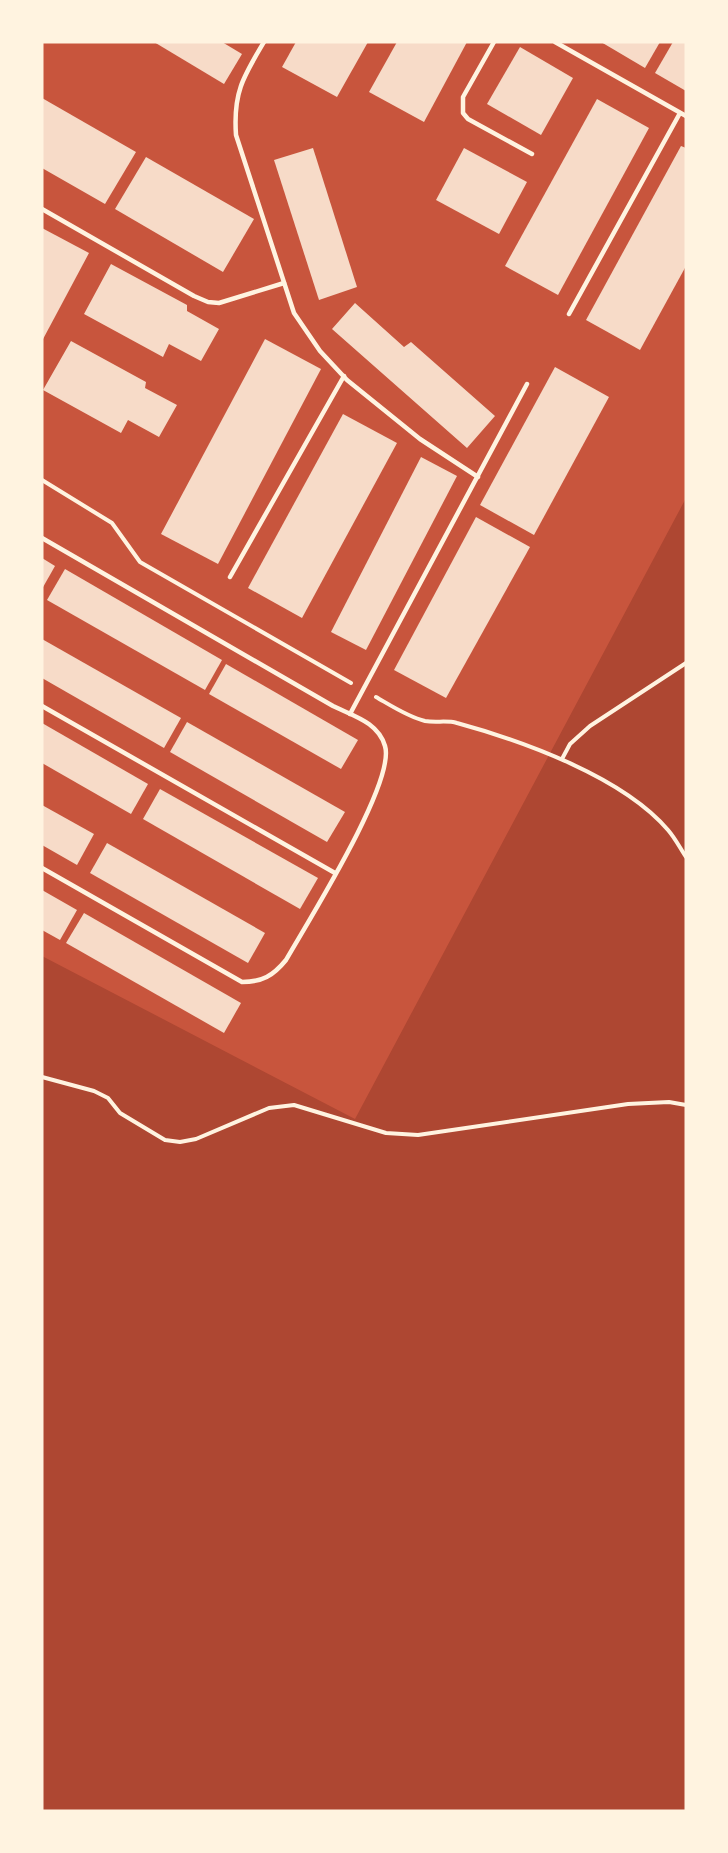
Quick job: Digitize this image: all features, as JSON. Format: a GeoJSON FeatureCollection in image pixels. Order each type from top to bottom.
{"type":"FeatureCollection","features":[{"type":"Feature","properties":{"kind":"lane"},"geometry":{"type":"LineString","coordinates":[[264,42],[237,94],[234,112],[236,135],[294,314],[320,351],[344,376],[420,439],[478,477]]}},
{"type":"Feature","properties":{"kind":"lane"},"geometry":{"type":"LineString","coordinates":[[494,42],[463,97],[463,113],[468,119],[532,154]]}},
{"type":"Feature","properties":{"kind":"lane"},"geometry":{"type":"LineString","coordinates":[[555,42],[686,116]]}},
{"type":"Feature","properties":{"kind":"lane"},"geometry":{"type":"LineString","coordinates":[[569,314],[680,113]]}},
{"type":"Feature","properties":{"kind":"lane"},"geometry":{"type":"LineString","coordinates":[[42,209],[208,302],[219,303],[284,283]]}},
{"type":"Feature","properties":{"kind":"lane"},"geometry":{"type":"LineString","coordinates":[[230,577],[344,376]]}},
{"type":"Feature","properties":{"kind":"lane"},"geometry":{"type":"LineString","coordinates":[[350,714],[527,384]]}},
{"type":"Feature","properties":{"kind":"lane"},"geometry":{"type":"LineString","coordinates":[[42,538],[333,706],[371,725],[379,734],[385,747],[387,761],[363,824],[286,960],[276,972],[254,982],[242,982],[42,868]]}},
{"type":"Feature","properties":{"kind":"lane"},"geometry":{"type":"LineString","coordinates":[[42,706],[335,873]]}},
{"type":"Feature","properties":{"kind":"path"},"geometry":{"type":"LineString","coordinates":[[42,480],[112,523],[141,562],[364,690],[425,721],[455,722],[513,740],[562,759],[615,788],[645,808],[669,831],[686,857]]}},
{"type":"Feature","properties":{"kind":"path"},"geometry":{"type":"LineString","coordinates":[[562,759],[570,744],[590,726],[686,663]]}},
{"type":"Feature","properties":{"kind":"path"},"geometry":{"type":"LineString","coordinates":[[42,1077],[94,1091],[108,1098],[120,1113],[165,1140],[180,1142],[196,1139],[269,1108],[294,1105],[386,1134],[418,1135],[628,1104],[669,1102],[686,1105]]}},
{"type":"Feature","properties":{"kind":"shaded area"},"geometry":{"type":"Polygon","coordinates":[[[686,498],[686,1811],[42,1811],[42,956],[355,1119],[686,498]]]}},
{"type":"Feature","properties":{"kind":"building"},"geometry":{"type":"Polygon","coordinates":[[[154,42],[222,42],[242,54],[224,84],[154,42]]]}},
{"type":"Feature","properties":{"kind":"building"},"geometry":{"type":"Polygon","coordinates":[[[296,42],[368,42],[337,97],[282,67],[296,42]]]}},
{"type":"Feature","properties":{"kind":"building"},"geometry":{"type":"Polygon","coordinates":[[[397,42],[467,42],[424,122],[369,92],[397,42]]]}},
{"type":"Feature","properties":{"kind":"building"},"geometry":{"type":"Polygon","coordinates":[[[601,42],[660,42],[645,68],[601,42]]]}},
{"type":"Feature","properties":{"kind":"building"},"geometry":{"type":"Polygon","coordinates":[[[673,42],[686,42],[686,91],[655,73],[673,42]]]}},
{"type":"Feature","properties":{"kind":"building"},"geometry":{"type":"Polygon","coordinates":[[[520,47],[573,78],[541,135],[487,104],[520,47]]]}},
{"type":"Feature","properties":{"kind":"building"},"geometry":{"type":"Polygon","coordinates":[[[42,98],[136,152],[105,204],[42,168],[42,98]]]}},
{"type":"Feature","properties":{"kind":"building"},"geometry":{"type":"Polygon","coordinates":[[[597,99],[649,128],[558,295],[505,266],[597,99]]]}},
{"type":"Feature","properties":{"kind":"building"},"geometry":{"type":"Polygon","coordinates":[[[681,146],[686,148],[686,266],[640,350],[586,320],[681,146]]]}},
{"type":"Feature","properties":{"kind":"building"},"geometry":{"type":"Polygon","coordinates":[[[313,148],[357,287],[319,300],[274,160],[313,148]]]}},
{"type":"Feature","properties":{"kind":"building"},"geometry":{"type":"Polygon","coordinates":[[[464,148],[527,182],[499,234],[436,200],[464,148]]]}},
{"type":"Feature","properties":{"kind":"building"},"geometry":{"type":"Polygon","coordinates":[[[146,157],[254,219],[223,272],[115,209],[146,157]]]}},
{"type":"Feature","properties":{"kind":"building"},"geometry":{"type":"Polygon","coordinates":[[[42,228],[89,253],[42,341],[42,228]]]}},
{"type":"Feature","properties":{"kind":"building"},"geometry":{"type":"Polygon","coordinates":[[[111,264],[187,305],[187,311],[219,329],[201,361],[169,344],[163,357],[84,314],[111,264]]]}},
{"type":"Feature","properties":{"kind":"building"},"geometry":{"type":"Polygon","coordinates":[[[355,303],[404,347],[411,342],[495,416],[467,448],[332,329],[355,303]]]}},
{"type":"Feature","properties":{"kind":"building"},"geometry":{"type":"Polygon","coordinates":[[[265,339],[321,369],[218,564],[161,534],[265,339]]]}},
{"type":"Feature","properties":{"kind":"building"},"geometry":{"type":"Polygon","coordinates":[[[71,341],[146,382],[145,388],[177,405],[159,437],[128,420],[121,433],[43,390],[71,341]]]}},
{"type":"Feature","properties":{"kind":"building"},"geometry":{"type":"Polygon","coordinates":[[[555,367],[609,397],[534,535],[480,505],[555,367]]]}},
{"type":"Feature","properties":{"kind":"building"},"geometry":{"type":"Polygon","coordinates":[[[343,414],[397,443],[302,618],[248,588],[343,414]]]}},
{"type":"Feature","properties":{"kind":"building"},"geometry":{"type":"Polygon","coordinates":[[[421,457],[457,476],[366,650],[331,632],[421,457]]]}},
{"type":"Feature","properties":{"kind":"building"},"geometry":{"type":"Polygon","coordinates":[[[476,517],[530,547],[446,698],[394,670],[476,517]]]}},
{"type":"Feature","properties":{"kind":"building"},"geometry":{"type":"Polygon","coordinates":[[[42,558],[55,566],[42,589],[42,558]]]}},
{"type":"Feature","properties":{"kind":"building"},"geometry":{"type":"Polygon","coordinates":[[[65,569],[222,660],[205,690],[47,600],[65,569]]]}},
{"type":"Feature","properties":{"kind":"building"},"geometry":{"type":"Polygon","coordinates":[[[42,639],[181,718],[164,748],[42,678],[42,639]]]}},
{"type":"Feature","properties":{"kind":"building"},"geometry":{"type":"Polygon","coordinates":[[[226,664],[358,740],[341,769],[209,694],[226,664]]]}},
{"type":"Feature","properties":{"kind":"building"},"geometry":{"type":"Polygon","coordinates":[[[187,722],[345,812],[327,842],[170,752],[187,722]]]}},
{"type":"Feature","properties":{"kind":"building"},"geometry":{"type":"Polygon","coordinates":[[[42,723],[148,784],[131,814],[42,763],[42,723]]]}},
{"type":"Feature","properties":{"kind":"building"},"geometry":{"type":"Polygon","coordinates":[[[160,789],[318,878],[300,909],[143,819],[160,789]]]}},
{"type":"Feature","properties":{"kind":"building"},"geometry":{"type":"Polygon","coordinates":[[[42,805],[94,834],[77,865],[42,845],[42,805]]]}},
{"type":"Feature","properties":{"kind":"building"},"geometry":{"type":"Polygon","coordinates":[[[107,843],[265,933],[248,963],[90,873],[107,843]]]}},
{"type":"Feature","properties":{"kind":"building"},"geometry":{"type":"Polygon","coordinates":[[[42,890],[77,910],[60,940],[42,930],[42,890]]]}},
{"type":"Feature","properties":{"kind":"building"},"geometry":{"type":"Polygon","coordinates":[[[84,913],[241,1003],[224,1033],[66,943],[84,913]]]}}]}
